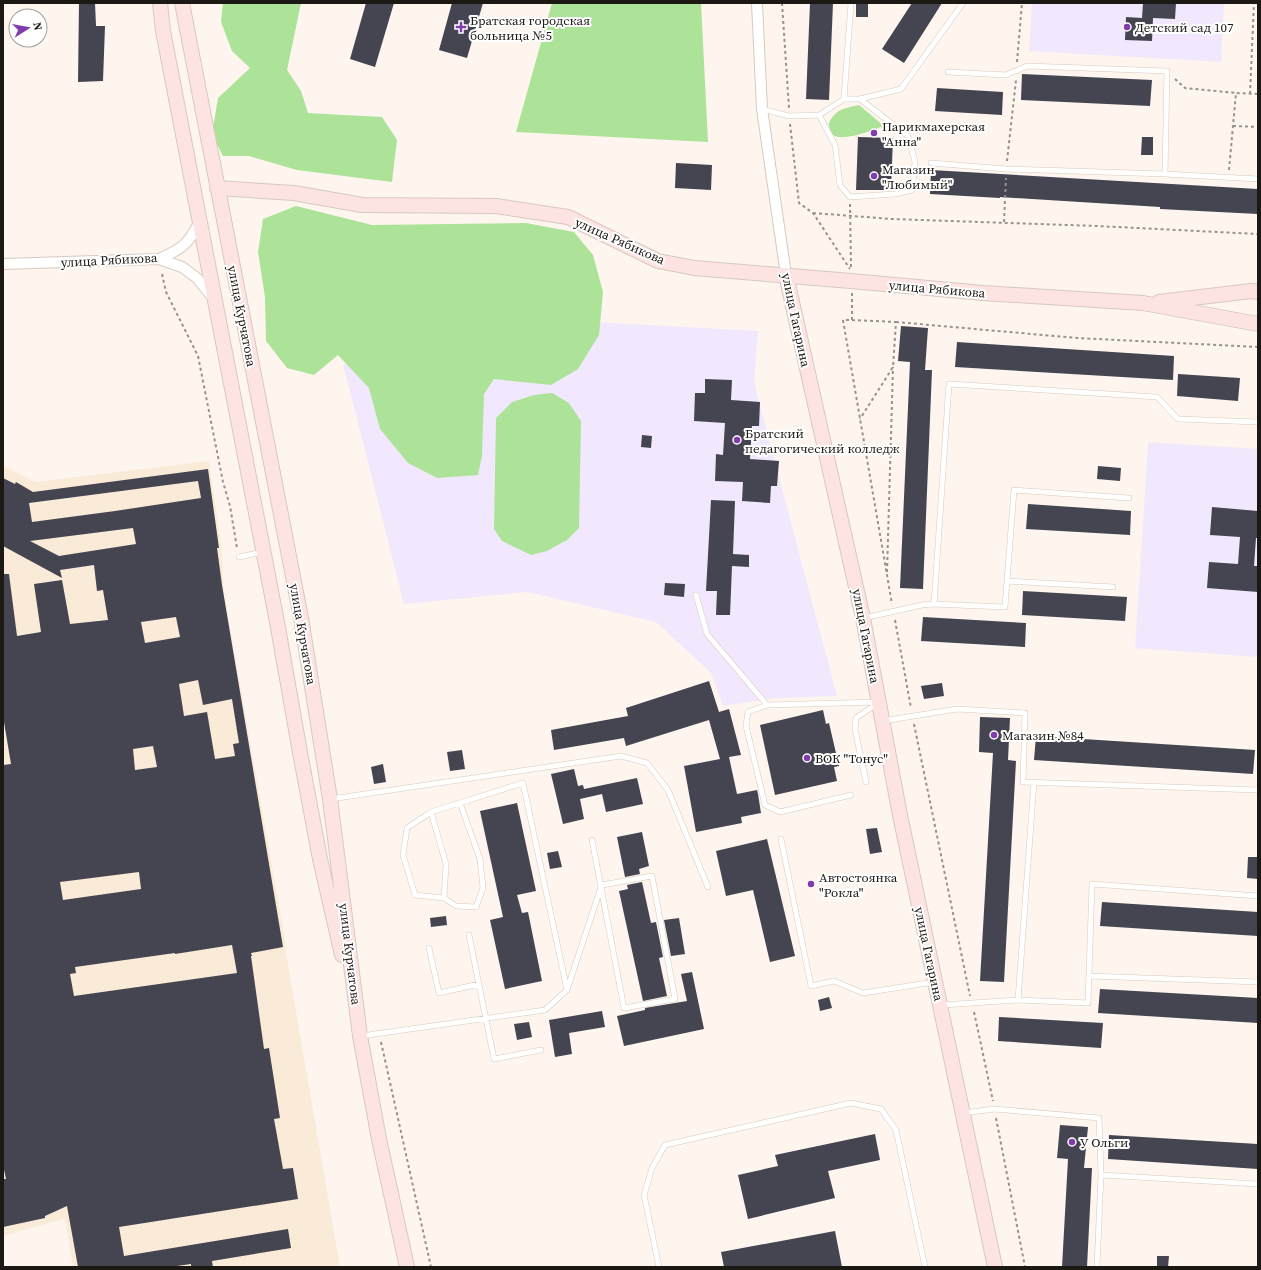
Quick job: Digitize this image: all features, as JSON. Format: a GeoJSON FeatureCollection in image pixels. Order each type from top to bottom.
{"type":"FeatureCollection","features":[{"type":"Feature","properties":{"kind":"main road"},"geometry":{"type":"LineString","coordinates":[[160,3],[163,31],[199,223],[278,622],[320,859],[360,1036]]}},
{"type":"Feature","properties":{"kind":"main road","name":"улица Курчатова"},"geometry":{"type":"LineString","coordinates":[[182,3],[301,618],[330,799],[360,1036],[379,1139],[407,1267]]}},
{"type":"Feature","properties":{"kind":"main road"},"geometry":{"type":"LineString","coordinates":[[163,31],[186,27]]}},
{"type":"Feature","properties":{"kind":"main road","name":"улица Рябикова"},"geometry":{"type":"LineString","coordinates":[[217,188],[294,193],[362,205],[496,206],[568,217],[658,261],[694,268],[786,275],[983,294],[1143,303],[1258,324]]}},
{"type":"Feature","properties":{"kind":"main road","name":"улица Гагарина"},"geometry":{"type":"LineString","coordinates":[[786,275],[863,618],[900,816],[995,1267]]}},
{"type":"Feature","properties":{"kind":"main road","name":"улица Рябикова"},"geometry":{"type":"LineString","coordinates":[[1143,303],[1251,291],[1258,292]]}},
{"type":"Feature","properties":{"kind":"main road"},"geometry":{"type":"LineString","coordinates":[[278,622],[301,618]]}},
{"type":"Feature","properties":{"kind":"street","name":"улица Гагарина"},"geometry":{"type":"LineString","coordinates":[[757,3],[762,109],[786,275]]}},
{"type":"Feature","properties":{"kind":"street","name":"улица Рябикова"},"geometry":{"type":"LineString","coordinates":[[3,264],[159,259],[175,252],[186,244],[192,237],[199,223]]}},
{"type":"Feature","properties":{"kind":"street"},"geometry":{"type":"LineString","coordinates":[[159,259],[182,267],[197,278],[214,299]]}},
{"type":"Feature","properties":{"kind":"lane"},"geometry":{"type":"LineString","coordinates":[[844,99],[851,3]]}},
{"type":"Feature","properties":{"kind":"lane"},"geometry":{"type":"LineString","coordinates":[[762,109],[790,116],[819,115],[844,99],[860,99],[901,89],[963,3]]}},
{"type":"Feature","properties":{"kind":"lane"},"geometry":{"type":"LineString","coordinates":[[948,72],[1006,75],[1028,66],[1167,71],[1165,174]]}},
{"type":"Feature","properties":{"kind":"lane"},"geometry":{"type":"LineString","coordinates":[[819,115],[835,144],[840,185],[850,197],[895,194],[912,190],[915,162],[908,136],[860,99]]}},
{"type":"Feature","properties":{"kind":"lane"},"geometry":{"type":"LineString","coordinates":[[931,163],[1006,169],[1165,174],[1258,179]]}},
{"type":"Feature","properties":{"kind":"lane"},"geometry":{"type":"LineString","coordinates":[[934,604],[949,384],[1157,396],[1178,418],[1258,422]]}},
{"type":"Feature","properties":{"kind":"lane"},"geometry":{"type":"LineString","coordinates":[[863,618],[922,605],[1005,606],[1014,490],[1129,498]]}},
{"type":"Feature","properties":{"kind":"lane"},"geometry":{"type":"LineString","coordinates":[[239,557],[264,552]]}},
{"type":"Feature","properties":{"kind":"lane"},"geometry":{"type":"LineString","coordinates":[[1007,581],[1113,587]]}},
{"type":"Feature","properties":{"kind":"lane"},"geometry":{"type":"LineString","coordinates":[[696,595],[707,634],[767,705]]}},
{"type":"Feature","properties":{"kind":"lane"},"geometry":{"type":"LineString","coordinates":[[851,795],[780,812],[765,805],[746,726],[748,712],[767,705],[879,702]]}},
{"type":"Feature","properties":{"kind":"lane"},"geometry":{"type":"LineString","coordinates":[[866,782],[855,730],[856,718],[879,702]]}},
{"type":"Feature","properties":{"kind":"lane"},"geometry":{"type":"LineString","coordinates":[[882,721],[957,710],[1025,713],[1023,782],[1258,790]]}},
{"type":"Feature","properties":{"kind":"lane"},"geometry":{"type":"LineString","coordinates":[[330,799],[621,756],[647,763],[668,790],[708,887]]}},
{"type":"Feature","properties":{"kind":"lane"},"geometry":{"type":"LineString","coordinates":[[1018,1000],[1034,782]]}},
{"type":"Feature","properties":{"kind":"lane"},"geometry":{"type":"LineString","coordinates":[[460,803],[480,859],[483,888],[476,907],[456,906],[444,898],[415,895],[403,855],[407,828],[431,812],[523,783],[567,990]]}},
{"type":"Feature","properties":{"kind":"lane"},"geometry":{"type":"LineString","coordinates":[[431,812],[446,864],[444,898]]}},
{"type":"Feature","properties":{"kind":"lane"},"geometry":{"type":"LineString","coordinates":[[781,839],[811,986],[834,981],[863,993],[935,982]]}},
{"type":"Feature","properties":{"kind":"lane"},"geometry":{"type":"LineString","coordinates":[[592,840],[602,885],[624,1008],[674,999],[652,876],[602,885]]}},
{"type":"Feature","properties":{"kind":"lane"},"geometry":{"type":"LineString","coordinates":[[940,1005],[1018,1000],[1088,1003],[1092,884],[1258,896]]}},
{"type":"Feature","properties":{"kind":"lane"},"geometry":{"type":"LineString","coordinates":[[360,1036],[485,1020],[545,1010],[567,990],[602,885]]}},
{"type":"Feature","properties":{"kind":"lane"},"geometry":{"type":"LineString","coordinates":[[469,934],[494,1059],[541,1050]]}},
{"type":"Feature","properties":{"kind":"lane"},"geometry":{"type":"LineString","coordinates":[[429,948],[439,993],[479,984]]}},
{"type":"Feature","properties":{"kind":"lane"},"geometry":{"type":"LineString","coordinates":[[1089,976],[1258,982]]}},
{"type":"Feature","properties":{"kind":"lane"},"geometry":{"type":"LineString","coordinates":[[659,1267],[644,1195],[652,1168],[665,1145],[851,1102],[881,1109],[896,1130],[925,1267]]}},
{"type":"Feature","properties":{"kind":"lane"},"geometry":{"type":"LineString","coordinates":[[963,1113],[994,1109],[1100,1118],[1101,1176],[1097,1267]]}},
{"type":"Feature","properties":{"kind":"lane"},"geometry":{"type":"LineString","coordinates":[[1101,1176],[1258,1184]]}},
{"type":"Feature","properties":{"kind":"path"},"geometry":{"type":"LineString","coordinates":[[782,3],[790,116],[799,203],[813,213],[851,270],[850,215]]}},
{"type":"Feature","properties":{"kind":"path"},"geometry":{"type":"LineString","coordinates":[[1004,222],[1006,169],[1017,70],[1022,3]]}},
{"type":"Feature","properties":{"kind":"path"},"geometry":{"type":"LineString","coordinates":[[1250,94],[1254,3]]}},
{"type":"Feature","properties":{"kind":"path"},"geometry":{"type":"LineString","coordinates":[[1229,170],[1236,93],[1258,94]]}},
{"type":"Feature","properties":{"kind":"path"},"geometry":{"type":"LineString","coordinates":[[1233,126],[1258,128]]}},
{"type":"Feature","properties":{"kind":"path"},"geometry":{"type":"LineString","coordinates":[[813,213],[892,219],[1004,222],[1258,234]]}},
{"type":"Feature","properties":{"kind":"path"},"geometry":{"type":"LineString","coordinates":[[162,274],[166,292],[198,356],[222,482],[230,506],[239,557]]}},
{"type":"Feature","properties":{"kind":"path"},"geometry":{"type":"LineString","coordinates":[[851,281],[852,320]]}},
{"type":"Feature","properties":{"kind":"path"},"geometry":{"type":"LineString","coordinates":[[1025,1267],[893,612],[843,320],[896,322],[1077,338],[1258,347]]}},
{"type":"Feature","properties":{"kind":"path"},"geometry":{"type":"LineString","coordinates":[[887,578],[893,367],[896,322]]}},
{"type":"Feature","properties":{"kind":"path"},"geometry":{"type":"LineString","coordinates":[[860,420],[893,367]]}},
{"type":"Feature","properties":{"kind":"path"},"geometry":{"type":"LineString","coordinates":[[379,1033],[431,1267]]}},
{"type":"Feature","properties":{"kind":"shaded area","name":"Детский сад 107"},"geometry":{"type":"Polygon","coordinates":[[[1032,3],[1224,3],[1221,62],[1029,51],[1032,3]]]}},
{"type":"Feature","properties":{"kind":"shaded area"},"geometry":{"type":"Polygon","coordinates":[[[558,320],[758,331],[754,383],[837,696],[775,698],[723,706],[711,673],[656,622],[527,592],[404,604],[343,364],[558,320]]]}},
{"type":"Feature","properties":{"kind":"shaded area"},"geometry":{"type":"Polygon","coordinates":[[[1148,442],[1258,449],[1258,657],[1135,648],[1148,442]]]}},
{"type":"Feature","properties":{"kind":"shaded area"},"geometry":{"type":"Polygon","coordinates":[[[209,461],[221,544],[224,593],[285,940],[340,1267],[73,1267],[65,1219],[3,1236],[3,466],[36,482],[209,461]]]}},
{"type":"Feature","properties":{"kind":"green space"},"geometry":{"type":"Polygon","coordinates":[[[223,3],[301,3],[287,70],[301,91],[308,113],[382,117],[397,140],[392,182],[297,170],[249,156],[223,156],[212,134],[218,98],[250,68],[232,51],[221,22],[223,3]]]}},
{"type":"Feature","properties":{"kind":"green space"},"geometry":{"type":"Polygon","coordinates":[[[552,3],[701,3],[708,142],[516,132],[552,3]]]}},
{"type":"Feature","properties":{"kind":"green space"},"geometry":{"type":"Polygon","coordinates":[[[859,105],[884,126],[848,137],[835,136],[831,133],[829,123],[835,114],[845,108],[859,105]]]}},
{"type":"Feature","properties":{"kind":"green space"},"geometry":{"type":"Polygon","coordinates":[[[296,206],[372,225],[526,223],[574,232],[593,255],[603,292],[599,335],[578,369],[551,385],[494,379],[484,394],[482,456],[478,475],[437,478],[408,463],[380,429],[369,388],[338,355],[314,375],[287,368],[266,341],[265,297],[258,252],[263,219],[296,206]]]}},
{"type":"Feature","properties":{"kind":"green space"},"geometry":{"type":"Polygon","coordinates":[[[552,393],[569,403],[581,421],[579,528],[567,540],[547,551],[531,555],[502,541],[494,529],[496,418],[512,402],[534,395],[552,393]]]}},
{"type":"Feature","properties":{"kind":"building"},"geometry":{"type":"Polygon","coordinates":[[[79,3],[95,3],[96,26],[105,26],[103,81],[78,82],[79,3]]]}},
{"type":"Feature","properties":{"kind":"building"},"geometry":{"type":"Polygon","coordinates":[[[366,3],[394,3],[375,67],[350,59],[366,3]]]}},
{"type":"Feature","properties":{"kind":"building","name":"Братская городская больница №5"},"geometry":{"type":"Polygon","coordinates":[[[452,3],[483,3],[467,58],[439,50],[452,3]]]}},
{"type":"Feature","properties":{"kind":"building"},"geometry":{"type":"Polygon","coordinates":[[[810,3],[833,3],[829,100],[806,99],[810,3]]]}},
{"type":"Feature","properties":{"kind":"building"},"geometry":{"type":"Polygon","coordinates":[[[856,3],[868,3],[868,17],[856,17],[856,3]]]}},
{"type":"Feature","properties":{"kind":"building"},"geometry":{"type":"Polygon","coordinates":[[[912,3],[942,3],[904,63],[882,49],[912,3]]]}},
{"type":"Feature","properties":{"kind":"building"},"geometry":{"type":"Polygon","coordinates":[[[1143,3],[1176,3],[1175,19],[1153,18],[1152,41],[1125,40],[1126,17],[1142,18],[1143,3]]]}},
{"type":"Feature","properties":{"kind":"building"},"geometry":{"type":"Polygon","coordinates":[[[1022,74],[1152,80],[1150,106],[1021,100],[1022,74]]]}},
{"type":"Feature","properties":{"kind":"building"},"geometry":{"type":"Polygon","coordinates":[[[937,88],[1003,92],[1002,115],[935,111],[937,88]]]}},
{"type":"Feature","properties":{"kind":"building"},"geometry":{"type":"Polygon","coordinates":[[[858,137],[893,138],[891,190],[856,190],[858,137]]]}},
{"type":"Feature","properties":{"kind":"building"},"geometry":{"type":"Polygon","coordinates":[[[1142,137],[1153,137],[1153,155],[1141,155],[1142,137]]]}},
{"type":"Feature","properties":{"kind":"building"},"geometry":{"type":"Polygon","coordinates":[[[676,163],[712,165],[711,190],[675,188],[676,163]]]}},
{"type":"Feature","properties":{"kind":"building"},"geometry":{"type":"Polygon","coordinates":[[[931,170],[1258,189],[1258,214],[1160,209],[1160,207],[1000,197],[930,194],[931,170]]]}},
{"type":"Feature","properties":{"kind":"building"},"geometry":{"type":"Polygon","coordinates":[[[901,326],[928,328],[925,370],[932,370],[923,589],[900,588],[910,362],[898,361],[901,326]]]}},
{"type":"Feature","properties":{"kind":"building"},"geometry":{"type":"Polygon","coordinates":[[[957,342],[1174,356],[1173,380],[955,367],[957,342]]]}},
{"type":"Feature","properties":{"kind":"building"},"geometry":{"type":"Polygon","coordinates":[[[1178,374],[1240,378],[1238,401],[1177,396],[1178,374]]]}},
{"type":"Feature","properties":{"kind":"building","name":"Братский педагогический колледж"},"geometry":{"type":"Polygon","coordinates":[[[705,379],[732,380],[731,400],[760,402],[759,426],[752,426],[750,459],[779,461],[777,486],[771,486],[770,503],[742,501],[743,482],[715,481],[716,454],[723,455],[725,423],[694,421],[695,393],[705,393],[705,379]]]}},
{"type":"Feature","properties":{"kind":"building"},"geometry":{"type":"Polygon","coordinates":[[[642,435],[652,436],[651,448],[641,447],[642,435]]]}},
{"type":"Feature","properties":{"kind":"building"},"geometry":{"type":"Polygon","coordinates":[[[1098,466],[1121,468],[1120,481],[1097,479],[1098,466]]]}},
{"type":"Feature","properties":{"kind":"building"},"geometry":{"type":"Polygon","coordinates":[[[208,469],[219,548],[217,548],[222,585],[283,947],[251,953],[251,956],[264,1049],[269,1048],[280,1118],[274,1119],[283,1169],[293,1168],[298,1199],[119,1227],[124,1256],[288,1229],[291,1248],[212,1261],[213,1267],[191,1267],[191,1264],[170,1267],[78,1267],[67,1206],[45,1216],[45,1218],[3,1227],[3,1179],[6,1179],[3,1165],[3,765],[11,764],[3,716],[3,574],[9,574],[17,636],[41,632],[34,584],[62,580],[70,624],[108,620],[103,590],[97,591],[94,565],[60,570],[62,578],[3,546],[3,478],[15,484],[16,482],[33,492],[208,469]],[[198,481],[29,503],[32,522],[201,498],[198,481]],[[133,528],[30,541],[59,556],[136,544],[133,528]],[[176,617],[141,622],[145,643],[180,637],[176,617]],[[198,680],[179,684],[184,716],[207,712],[215,759],[235,756],[233,744],[239,743],[232,699],[203,705],[198,680]],[[153,746],[133,749],[135,770],[157,767],[153,746]],[[139,872],[60,882],[63,900],[141,889],[139,872]],[[232,945],[75,967],[76,973],[70,974],[74,996],[237,973],[232,945]]]}},
{"type":"Feature","properties":{"kind":"building"},"geometry":{"type":"Polygon","coordinates":[[[711,500],[735,501],[733,554],[749,555],[749,567],[732,566],[730,615],[716,615],[717,591],[706,591],[711,500]]]}},
{"type":"Feature","properties":{"kind":"building"},"geometry":{"type":"Polygon","coordinates":[[[1028,504],[1131,511],[1130,535],[1026,529],[1028,504]]]}},
{"type":"Feature","properties":{"kind":"building"},"geometry":{"type":"Polygon","coordinates":[[[1212,507],[1258,511],[1258,538],[1256,538],[1254,566],[1258,566],[1258,592],[1207,588],[1209,562],[1238,564],[1240,537],[1210,535],[1212,507]]]}},
{"type":"Feature","properties":{"kind":"building"},"geometry":{"type":"Polygon","coordinates":[[[665,583],[685,584],[684,597],[664,595],[665,583]]]}},
{"type":"Feature","properties":{"kind":"building"},"geometry":{"type":"Polygon","coordinates":[[[1023,591],[1127,597],[1125,621],[1022,615],[1023,591]]]}},
{"type":"Feature","properties":{"kind":"building"},"geometry":{"type":"Polygon","coordinates":[[[923,617],[1026,623],[1025,647],[921,641],[923,617]]]}},
{"type":"Feature","properties":{"kind":"building"},"geometry":{"type":"Polygon","coordinates":[[[709,681],[719,712],[729,709],[741,755],[729,757],[737,794],[757,790],[758,794],[761,813],[741,817],[742,823],[696,832],[684,766],[720,759],[709,720],[626,746],[624,738],[554,750],[551,730],[628,716],[626,708],[709,681]]]}},
{"type":"Feature","properties":{"kind":"building"},"geometry":{"type":"Polygon","coordinates":[[[942,683],[944,696],[924,699],[921,686],[942,683]]]}},
{"type":"Feature","properties":{"kind":"building","name":"ВОК \"Тонус\""},"geometry":{"type":"Polygon","coordinates":[[[823,710],[826,724],[829,723],[839,766],[834,767],[837,781],[775,795],[760,725],[823,710]]]}},
{"type":"Feature","properties":{"kind":"building"},"geometry":{"type":"Polygon","coordinates":[[[980,717],[1010,718],[1008,760],[1016,761],[1004,982],[980,981],[993,753],[979,752],[980,717]]]}},
{"type":"Feature","properties":{"kind":"building"},"geometry":{"type":"Polygon","coordinates":[[[1036,736],[1255,750],[1253,774],[1034,760],[1036,736]]]}},
{"type":"Feature","properties":{"kind":"building"},"geometry":{"type":"Polygon","coordinates":[[[462,750],[465,769],[450,771],[447,752],[462,750]]]}},
{"type":"Feature","properties":{"kind":"building"},"geometry":{"type":"Polygon","coordinates":[[[383,764],[386,782],[374,784],[371,767],[383,764]]]}},
{"type":"Feature","properties":{"kind":"building"},"geometry":{"type":"Polygon","coordinates":[[[574,769],[578,786],[583,785],[584,789],[637,778],[643,804],[606,812],[602,794],[580,799],[584,819],[563,824],[551,774],[574,769]]]}},
{"type":"Feature","properties":{"kind":"building"},"geometry":{"type":"Polygon","coordinates":[[[517,803],[536,891],[517,895],[522,913],[528,912],[542,981],[505,989],[490,920],[503,917],[480,811],[517,803]]]}},
{"type":"Feature","properties":{"kind":"building"},"geometry":{"type":"Polygon","coordinates":[[[877,828],[882,852],[870,854],[866,829],[877,828]]]}},
{"type":"Feature","properties":{"kind":"building"},"geometry":{"type":"Polygon","coordinates":[[[642,832],[649,866],[639,869],[640,874],[625,877],[617,837],[642,832]]]}},
{"type":"Feature","properties":{"kind":"building"},"geometry":{"type":"Polygon","coordinates":[[[767,839],[795,956],[770,962],[753,890],[726,896],[716,851],[767,839]]]}},
{"type":"Feature","properties":{"kind":"building"},"geometry":{"type":"Polygon","coordinates":[[[558,851],[562,867],[550,869],[547,853],[558,851]]]}},
{"type":"Feature","properties":{"kind":"building"},"geometry":{"type":"Polygon","coordinates":[[[1248,857],[1258,857],[1258,879],[1247,878],[1248,857]]]}},
{"type":"Feature","properties":{"kind":"building"},"geometry":{"type":"Polygon","coordinates":[[[642,882],[651,923],[656,922],[663,957],[659,958],[667,996],[643,1001],[619,891],[628,889],[627,885],[642,882]]]}},
{"type":"Feature","properties":{"kind":"building"},"geometry":{"type":"Polygon","coordinates":[[[1102,902],[1258,912],[1258,936],[1100,926],[1102,902]]]}},
{"type":"Feature","properties":{"kind":"building"},"geometry":{"type":"Polygon","coordinates":[[[446,916],[447,925],[431,927],[430,918],[446,916]]]}},
{"type":"Feature","properties":{"kind":"building"},"geometry":{"type":"Polygon","coordinates":[[[679,918],[685,954],[671,956],[664,920],[679,918]]]}},
{"type":"Feature","properties":{"kind":"building"},"geometry":{"type":"Polygon","coordinates":[[[692,972],[704,1029],[624,1046],[617,1016],[645,1010],[645,1008],[687,1001],[681,974],[692,972]]]}},
{"type":"Feature","properties":{"kind":"building"},"geometry":{"type":"Polygon","coordinates":[[[1100,989],[1258,998],[1258,1023],[1098,1013],[1100,989]]]}},
{"type":"Feature","properties":{"kind":"building"},"geometry":{"type":"Polygon","coordinates":[[[829,997],[832,1008],[820,1011],[818,1000],[829,997]]]}},
{"type":"Feature","properties":{"kind":"building"},"geometry":{"type":"Polygon","coordinates":[[[602,1011],[605,1027],[569,1033],[572,1054],[555,1057],[549,1020],[602,1011]]]}},
{"type":"Feature","properties":{"kind":"building"},"geometry":{"type":"Polygon","coordinates":[[[999,1017],[1103,1023],[1101,1048],[998,1041],[999,1017]]]}},
{"type":"Feature","properties":{"kind":"building"},"geometry":{"type":"Polygon","coordinates":[[[529,1022],[532,1037],[517,1040],[514,1024],[529,1022]]]}},
{"type":"Feature","properties":{"kind":"building"},"geometry":{"type":"Polygon","coordinates":[[[1060,1125],[1088,1127],[1084,1168],[1092,1168],[1087,1267],[1062,1267],[1068,1159],[1057,1158],[1060,1125]]]}},
{"type":"Feature","properties":{"kind":"building"},"geometry":{"type":"Polygon","coordinates":[[[875,1134],[880,1160],[828,1171],[835,1198],[748,1219],[738,1175],[778,1166],[775,1155],[875,1134]]]}},
{"type":"Feature","properties":{"kind":"building"},"geometry":{"type":"Polygon","coordinates":[[[1109,1135],[1258,1144],[1258,1169],[1108,1159],[1109,1135]]]}},
{"type":"Feature","properties":{"kind":"building"},"geometry":{"type":"Polygon","coordinates":[[[835,1231],[842,1267],[724,1267],[721,1252],[835,1231]]]}},
{"type":"Feature","properties":{"kind":"building"},"geometry":{"type":"Polygon","coordinates":[[[1157,1256],[1169,1256],[1168,1267],[1157,1267],[1157,1256]]]}},
{"type":"Feature","properties":{"kind":"place","name":"Братская городская больница №5"},"geometry":{"type":"Point","coordinates":[461,27]}},
{"type":"Feature","properties":{"kind":"place","name":"Детский сад 107"},"geometry":{"type":"Point","coordinates":[1127,27]}},
{"type":"Feature","properties":{"kind":"place","name":"Парикмахерская \"Анна\""},"geometry":{"type":"Point","coordinates":[874,133]}},
{"type":"Feature","properties":{"kind":"place","name":"Магазин \"Любимый\""},"geometry":{"type":"Point","coordinates":[874,176]}},
{"type":"Feature","properties":{"kind":"place","name":"Братский педагогический колледж"},"geometry":{"type":"Point","coordinates":[737,440]}},
{"type":"Feature","properties":{"kind":"place","name":"Магазин №84"},"geometry":{"type":"Point","coordinates":[994,735]}},
{"type":"Feature","properties":{"kind":"place","name":"ВОК \"Тонус\""},"geometry":{"type":"Point","coordinates":[807,758]}},
{"type":"Feature","properties":{"kind":"place","name":"Автостоянка \"Рокла\""},"geometry":{"type":"Point","coordinates":[811,884]}},
{"type":"Feature","properties":{"kind":"place","name":"У Ольги"},"geometry":{"type":"Point","coordinates":[1072,1142]}}]}
